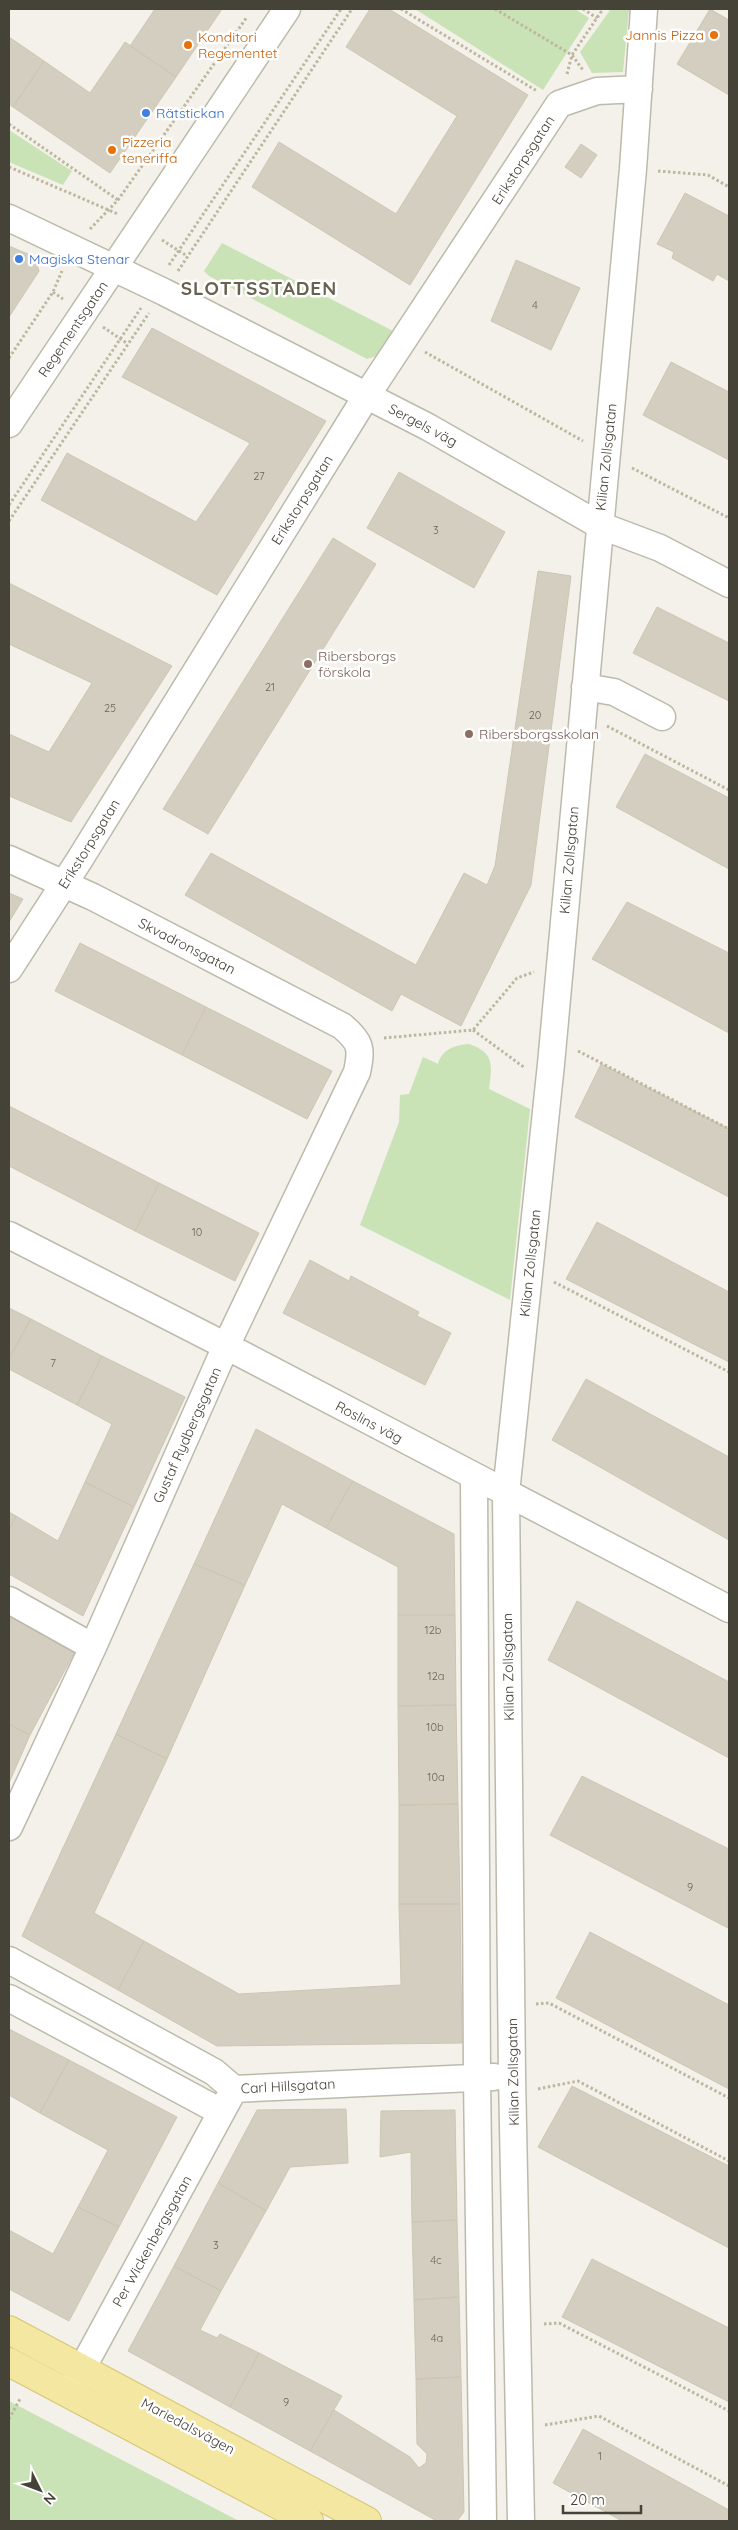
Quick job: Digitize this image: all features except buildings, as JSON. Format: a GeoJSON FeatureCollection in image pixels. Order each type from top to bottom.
{"type":"FeatureCollection","features":[{"type":"Feature","properties":{"kind":"main road","name":"Mariedalsvägen"},"geometry":{"type":"LineString","coordinates":[[9,2330],[367,2521]]}},
{"type":"Feature","properties":{"kind":"main road","name":"Mariedalsvägen"},"geometry":{"type":"LineString","coordinates":[[9,2362],[309,2521]]}},
{"type":"Feature","properties":{"kind":"street","name":"Regementsgatan"},"geometry":{"type":"LineString","coordinates":[[9,424],[287,9]]}},
{"type":"Feature","properties":{"kind":"street","name":"Kilian Zollsgatan"},"geometry":{"type":"LineString","coordinates":[[521,2521],[513,2085],[506,1494],[553,1038],[633,168],[644,9]]}},
{"type":"Feature","properties":{"kind":"street","name":"Erikstorpsgatan"},"geometry":{"type":"LineString","coordinates":[[9,969],[64,884],[367,395],[405,341],[559,104],[597,91],[639,89]]}},
{"type":"Feature","properties":{"kind":"street","name":"Sergels väg"},"geometry":{"type":"LineString","coordinates":[[9,218],[159,290],[367,395],[428,427],[599,525],[660,548],[729,584]]}},
{"type":"Feature","properties":{"kind":"street"},"geometry":{"type":"LineString","coordinates":[[583,700],[614,692],[662,717]]}},
{"type":"Feature","properties":{"kind":"street","name":"Skvadronsgatan"},"geometry":{"type":"LineString","coordinates":[[9,859],[64,884],[342,1026],[359,1044]]}},
{"type":"Feature","properties":{"kind":"street","name":"Gustaf Rydbergsgatan"},"geometry":{"type":"LineString","coordinates":[[9,1827],[93,1647],[226,1346],[357,1072],[360,1056],[359,1044]]}},
{"type":"Feature","properties":{"kind":"street","name":"Roslins väg"},"geometry":{"type":"LineString","coordinates":[[9,1235],[226,1346],[729,1609]]}},
{"type":"Feature","properties":{"kind":"street"},"geometry":{"type":"LineString","coordinates":[[474,1477],[476,2078],[483,2521]]}},
{"type":"Feature","properties":{"kind":"street"},"geometry":{"type":"LineString","coordinates":[[9,1600],[93,1647]]}},
{"type":"Feature","properties":{"kind":"street","name":"Carl Hillsgatan"},"geometry":{"type":"LineString","coordinates":[[9,1960],[214,2072],[234,2088],[476,2078],[513,2085]]}},
{"type":"Feature","properties":{"kind":"street"},"geometry":{"type":"LineString","coordinates":[[9,1998],[221,2112]]}},
{"type":"Feature","properties":{"kind":"street","name":"Per Wickenbergsgatan"},"geometry":{"type":"LineString","coordinates":[[69,2393],[234,2088]]}},
{"type":"Feature","properties":{"kind":"path"},"geometry":{"type":"LineString","coordinates":[[9,358],[54,292],[72,248],[118,200],[253,9]]}},
{"type":"Feature","properties":{"kind":"path"},"geometry":{"type":"LineString","coordinates":[[9,521],[159,290],[179,251],[341,9]]}},
{"type":"Feature","properties":{"kind":"path"},"geometry":{"type":"LineString","coordinates":[[9,505],[159,290],[187,256],[352,9]]}},
{"type":"Feature","properties":{"kind":"path"},"geometry":{"type":"LineString","coordinates":[[400,9],[559,104],[572,55],[603,9]]}},
{"type":"Feature","properties":{"kind":"path"},"geometry":{"type":"LineString","coordinates":[[495,9],[572,55],[597,91]]}},
{"type":"Feature","properties":{"kind":"path"},"geometry":{"type":"LineString","coordinates":[[583,9],[597,18]]}},
{"type":"Feature","properties":{"kind":"path"},"geometry":{"type":"LineString","coordinates":[[9,124],[118,200]]}},
{"type":"Feature","properties":{"kind":"path"},"geometry":{"type":"LineString","coordinates":[[9,167],[108,210],[187,256]]}},
{"type":"Feature","properties":{"kind":"path"},"geometry":{"type":"LineString","coordinates":[[633,168],[708,175],[729,187]]}},
{"type":"Feature","properties":{"kind":"path"},"geometry":{"type":"LineString","coordinates":[[405,341],[607,455],[729,518]]}},
{"type":"Feature","properties":{"kind":"path"},"geometry":{"type":"LineString","coordinates":[[583,700],[729,790]]}},
{"type":"Feature","properties":{"kind":"path"},"geometry":{"type":"LineString","coordinates":[[474,1030],[517,978],[536,972],[559,971]]}},
{"type":"Feature","properties":{"kind":"path"},"geometry":{"type":"LineString","coordinates":[[359,1044],[378,1038],[474,1030],[530,1072],[547,1097]]}},
{"type":"Feature","properties":{"kind":"path"},"geometry":{"type":"LineString","coordinates":[[553,1038],[729,1129]]}},
{"type":"Feature","properties":{"kind":"path"},"geometry":{"type":"LineString","coordinates":[[530,1270],[729,1372]]}},
{"type":"Feature","properties":{"kind":"path"},"geometry":{"type":"LineString","coordinates":[[512,2006],[549,2003],[729,2098]]}},
{"type":"Feature","properties":{"kind":"path"},"geometry":{"type":"LineString","coordinates":[[513,2085],[578,2082],[729,2161]]}},
{"type":"Feature","properties":{"kind":"path"},"geometry":{"type":"LineString","coordinates":[[517,2324],[559,2323],[729,2411]]}},
{"type":"Feature","properties":{"kind":"path"},"geometry":{"type":"LineString","coordinates":[[9,2419],[22,2394]]}},
{"type":"Feature","properties":{"kind":"path"},"geometry":{"type":"LineString","coordinates":[[519,2429],[599,2416],[729,2486]]}},
{"type":"Feature","properties":{"kind":"green space"},"geometry":{"type":"Polygon","coordinates":[[[415,9],[575,9],[589,18],[543,90],[415,9]]]}},
{"type":"Feature","properties":{"kind":"green space"},"geometry":{"type":"Polygon","coordinates":[[[611,9],[629,9],[623,72],[592,73],[580,52],[611,9]]]}},
{"type":"Feature","properties":{"kind":"green space"},"geometry":{"type":"Polygon","coordinates":[[[9,130],[72,171],[63,185],[9,162],[9,130]]]}},
{"type":"Feature","properties":{"kind":"green space"},"geometry":{"type":"Polygon","coordinates":[[[222,243],[393,331],[379,355],[367,359],[209,276],[204,271],[222,243]]]}},
{"type":"Feature","properties":{"kind":"green space"},"geometry":{"type":"Polygon","coordinates":[[[469,1044],[484,1051],[488,1056],[491,1067],[489,1089],[530,1109],[510,1300],[360,1225],[399,1122],[400,1095],[409,1094],[423,1057],[438,1064],[446,1051],[459,1045],[469,1044]]]}},
{"type":"Feature","properties":{"kind":"green space"},"geometry":{"type":"Polygon","coordinates":[[[9,2401],[239,2521],[9,2521],[9,2401]]]}},
{"type":"Feature","properties":{"kind":"place","name":"Jannis Pizza"},"geometry":{"type":"Point","coordinates":[714,35]}},
{"type":"Feature","properties":{"kind":"place","name":"Konditori Regementet"},"geometry":{"type":"Point","coordinates":[188,45]}},
{"type":"Feature","properties":{"kind":"place","name":"Rätstickan"},"geometry":{"type":"Point","coordinates":[146,113]}},
{"type":"Feature","properties":{"kind":"place","name":"Pizzeria teneriffa"},"geometry":{"type":"Point","coordinates":[112,150]}},
{"type":"Feature","properties":{"kind":"place","name":"Magiska Stenar"},"geometry":{"type":"Point","coordinates":[19,259]}},
{"type":"Feature","properties":{"kind":"place","name":"Ribersborgs förskola"},"geometry":{"type":"Point","coordinates":[308,664]}},
{"type":"Feature","properties":{"kind":"place","name":"Ribersborgsskolan"},"geometry":{"type":"Point","coordinates":[469,734]}},
{"type":"Feature","properties":{"kind":"district","name":"SLOTTSSTADEN"},"geometry":{"type":"Point","coordinates":[259,288]}}]}
